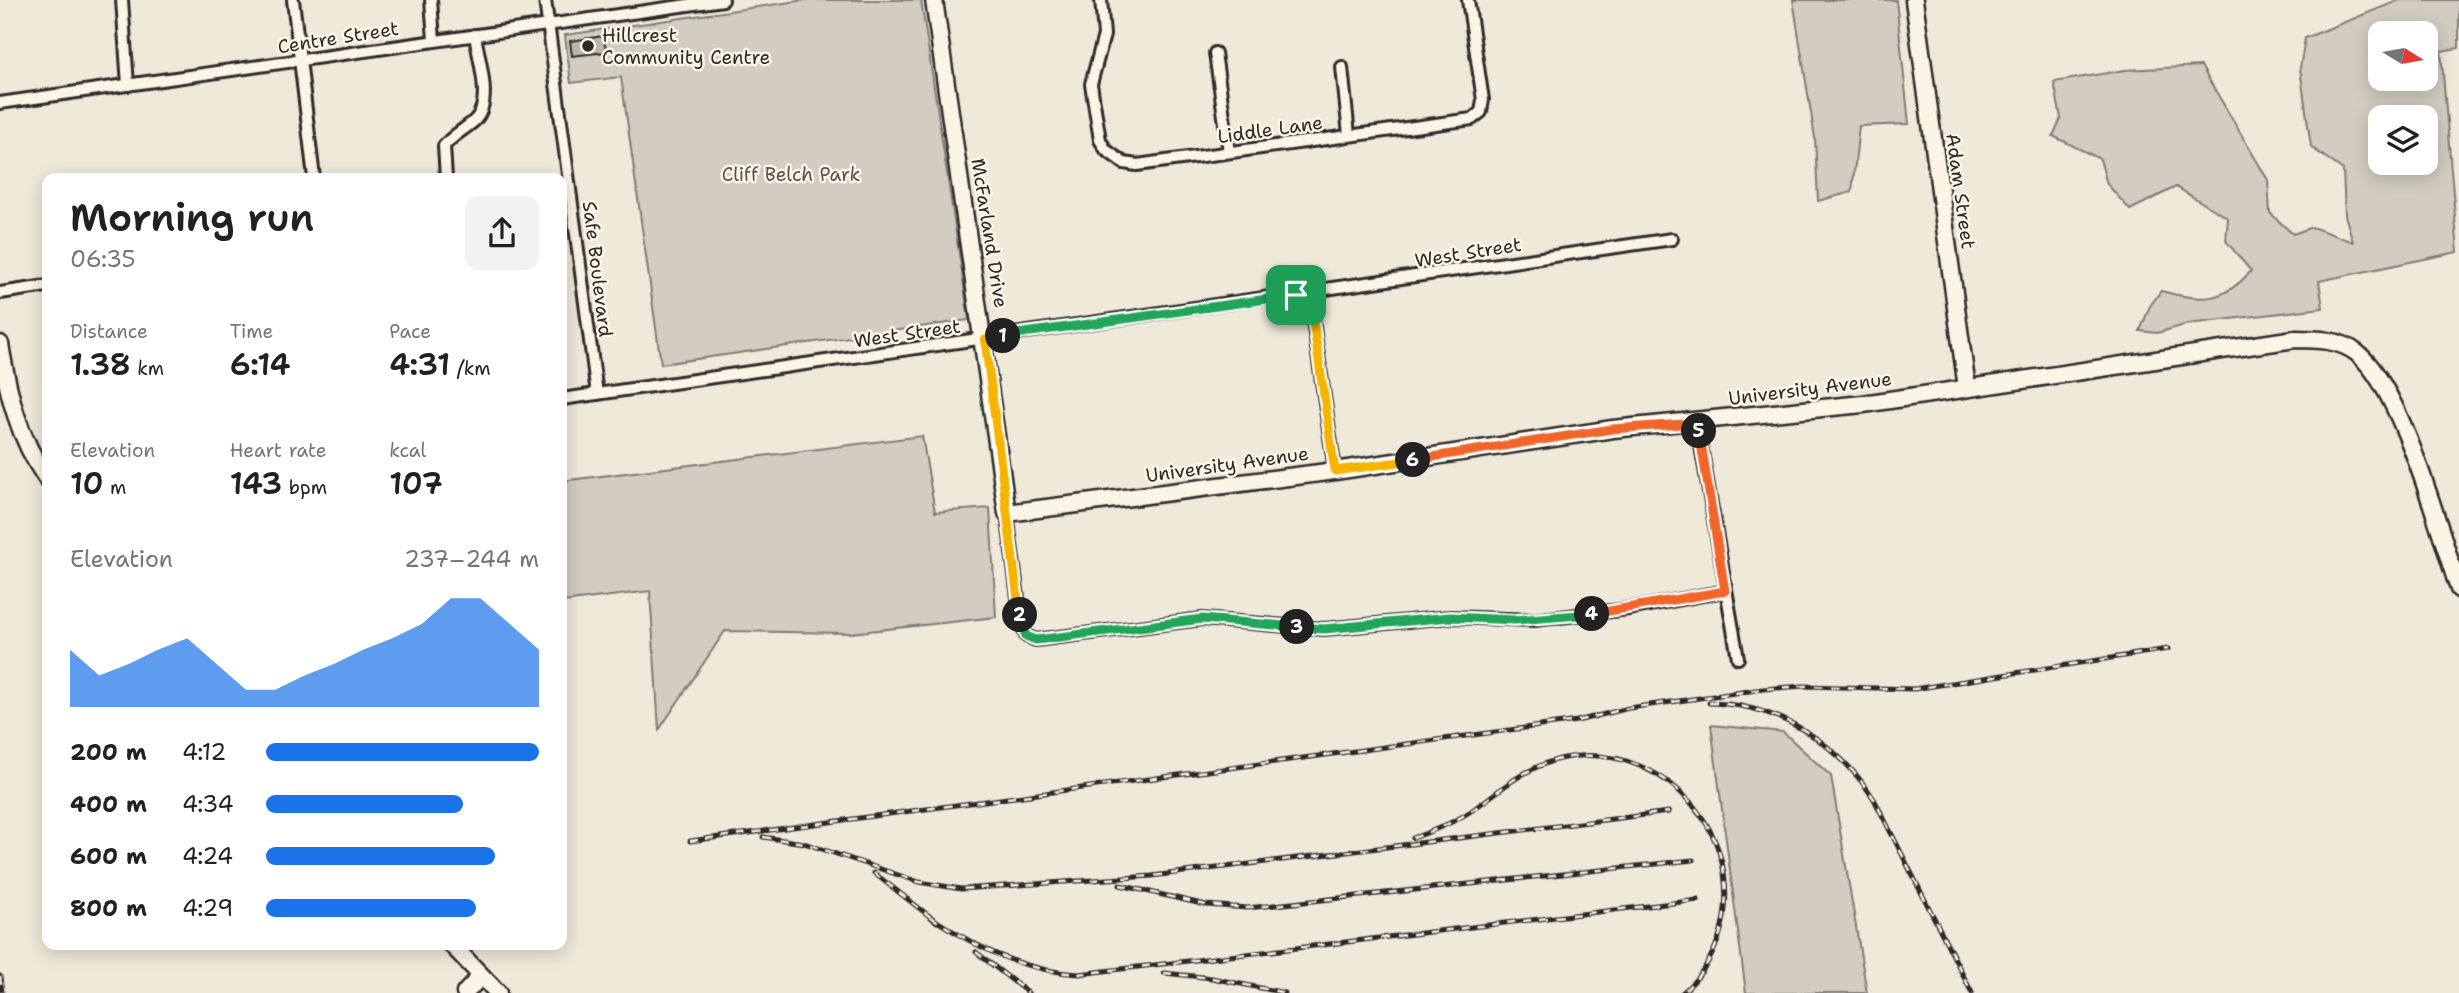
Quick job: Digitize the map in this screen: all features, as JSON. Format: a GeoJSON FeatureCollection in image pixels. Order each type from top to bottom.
{"type":"FeatureCollection","features":[{"type":"Feature","properties":{"kind":"street"},"geometry":{"type":"LineString","coordinates":[[122,0],[128,85]]}},
{"type":"Feature","properties":{"kind":"street"},"geometry":{"type":"LineString","coordinates":[[293,0],[313,173]]}},
{"type":"Feature","properties":{"kind":"street"},"geometry":{"type":"LineString","coordinates":[[431,0],[434,40]]}},
{"type":"Feature","properties":{"kind":"street","name":"Safe Boulevard"},"geometry":{"type":"LineString","coordinates":[[545,0],[597,394]]}},
{"type":"Feature","properties":{"kind":"street","name":"Centre Street"},"geometry":{"type":"LineString","coordinates":[[0,103],[723,0]]}},
{"type":"Feature","properties":{"kind":"street","name":"McFarland Drive"},"geometry":{"type":"LineString","coordinates":[[934,0],[985,340],[1007,513]]}},
{"type":"Feature","properties":{"kind":"street","name":"Liddle Lane"},"geometry":{"type":"LineString","coordinates":[[1101,0],[1104,34],[1091,84],[1100,140],[1106,150],[1124,163],[1137,165],[1472,119],[1481,111],[1483,100],[1468,0]]}},
{"type":"Feature","properties":{"kind":"street","name":"Adam Street"},"geometry":{"type":"LineString","coordinates":[[1914,0],[1967,388]]}},
{"type":"Feature","properties":{"kind":"street"},"geometry":{"type":"LineString","coordinates":[[446,173],[444,146],[477,119],[484,98],[475,35]]}},
{"type":"Feature","properties":{"kind":"street"},"geometry":{"type":"LineString","coordinates":[[1215,53],[1229,152]]}},
{"type":"Feature","properties":{"kind":"street"},"geometry":{"type":"LineString","coordinates":[[1342,67],[1349,135]]}},
{"type":"Feature","properties":{"kind":"street","name":"West Street"},"geometry":{"type":"LineString","coordinates":[[567,398],[1672,239]]}},
{"type":"Feature","properties":{"kind":"street"},"geometry":{"type":"LineString","coordinates":[[0,293],[42,287]]}},
{"type":"Feature","properties":{"kind":"street"},"geometry":{"type":"LineString","coordinates":[[1309,293],[1335,471]]}},
{"type":"Feature","properties":{"kind":"street","name":"University Avenue"},"geometry":{"type":"LineString","coordinates":[[1007,513],[1335,471],[1612,429],[1697,423],[1967,388],[2295,339],[2326,340],[2356,352],[2379,375],[2391,398],[2459,589]]}},
{"type":"Feature","properties":{"kind":"street"},"geometry":{"type":"LineString","coordinates":[[0,344],[9,399],[20,433],[42,468]]}},
{"type":"Feature","properties":{"kind":"street"},"geometry":{"type":"LineString","coordinates":[[1697,423],[1738,658]]}},
{"type":"Feature","properties":{"kind":"street"},"geometry":{"type":"LineString","coordinates":[[1007,513],[1021,621],[1026,636],[1036,640],[1202,619],[1324,629],[1450,617],[1534,620],[1629,609],[1725,591]]}},
{"type":"Feature","properties":{"kind":"street"},"geometry":{"type":"LineString","coordinates":[[457,950],[498,993]]}},
{"type":"Feature","properties":{"kind":"street"},"geometry":{"type":"LineString","coordinates":[[465,993],[481,976]]}},
{"type":"Feature","properties":{"kind":"green space","name":"Cliff Belch Park"},"geometry":{"type":"Polygon","coordinates":[[[805,0],[921,0],[969,320],[661,364],[621,77],[571,83],[565,35],[805,0]]]}},
{"type":"Feature","properties":{"kind":"green space"},"geometry":{"type":"Polygon","coordinates":[[[1793,0],[1896,0],[1909,124],[1859,126],[1852,192],[1818,201],[1815,138],[1793,0]]]}},
{"type":"Feature","properties":{"kind":"green space"},"geometry":{"type":"Polygon","coordinates":[[[2400,0],[2459,0],[2459,48],[2441,51],[2458,252],[2319,281],[2323,308],[2188,324],[2157,333],[2140,331],[2150,306],[2161,291],[2188,297],[2210,297],[2231,289],[2251,271],[2226,241],[2228,218],[2176,187],[2130,210],[2107,184],[2100,159],[2053,136],[2061,118],[2054,82],[2125,70],[2201,66],[2268,180],[2270,213],[2293,234],[2312,227],[2353,242],[2345,215],[2343,170],[2311,147],[2300,68],[2305,38],[2400,0]]]}},
{"type":"Feature","properties":{"kind":"green space"},"geometry":{"type":"Polygon","coordinates":[[[922,436],[935,512],[990,508],[996,617],[851,633],[725,631],[659,730],[650,591],[567,601],[567,480],[922,436]]]}},
{"type":"Feature","properties":{"kind":"green space"},"geometry":{"type":"Polygon","coordinates":[[[1711,725],[1783,732],[1831,776],[1867,993],[1746,993],[1711,725]]]}},
{"type":"Feature","properties":{"kind":"building","name":"Hillcrest Community Centre"},"geometry":{"type":"Polygon","coordinates":[[[604,36],[606,52],[572,56],[570,41],[604,36]]]}},
{"type":"Feature","properties":{"kind":"railway"},"geometry":{"type":"LineString","coordinates":[[690,841],[1577,721],[1629,708],[1763,689],[1804,686],[1914,689],[2168,649]]}},
{"type":"Feature","properties":{"kind":"railway"},"geometry":{"type":"LineString","coordinates":[[1709,703],[1759,710],[1782,719],[1804,730],[1842,760],[1874,799],[1972,993]]}},
{"type":"Feature","properties":{"kind":"railway"},"geometry":{"type":"LineString","coordinates":[[1413,838],[1464,815],[1528,771],[1568,757],[1599,756],[1629,762],[1656,774],[1681,792],[1701,815],[1716,843],[1724,873],[1725,907],[1718,939],[1704,968],[1682,993]]}},
{"type":"Feature","properties":{"kind":"railway"},"geometry":{"type":"LineString","coordinates":[[763,837],[804,843],[919,882],[961,889],[1152,876],[1669,812]]}},
{"type":"Feature","properties":{"kind":"railway"},"geometry":{"type":"LineString","coordinates":[[1120,885],[1206,905],[1247,908],[1693,860]]}},
{"type":"Feature","properties":{"kind":"railway"},"geometry":{"type":"LineString","coordinates":[[874,873],[937,922]]}},
{"type":"Feature","properties":{"kind":"railway"},"geometry":{"type":"LineString","coordinates":[[931,917],[966,939],[1001,956],[1039,968],[1079,974],[1698,900]]}},
{"type":"Feature","properties":{"kind":"railway"},"geometry":{"type":"LineString","coordinates":[[976,952],[1028,993]]}},
{"type":"Feature","properties":{"kind":"railway"},"geometry":{"type":"LineString","coordinates":[[1164,973],[1212,978],[1285,993]]}},
{"type":"Feature","properties":{"kind":"railway"},"geometry":{"type":"LineString","coordinates":[[0,976],[2,993]]}},
{"type":"Feature","properties":{"kind":"place","name":"Hillcrest Community Centre"},"geometry":{"type":"Point","coordinates":[588,46]}},
{"type":"Feature","properties":{"kind":"route"},"geometry":{"type":"LineString","coordinates":[[1309,293],[1335,471],[1612,429],[1697,423],[1725,591],[1629,609],[1534,620],[1450,617],[1324,629],[1202,619],[1050,640],[1036,640],[1026,636],[1021,621],[985,340],[1296,295],[1309,293]]}}]}
